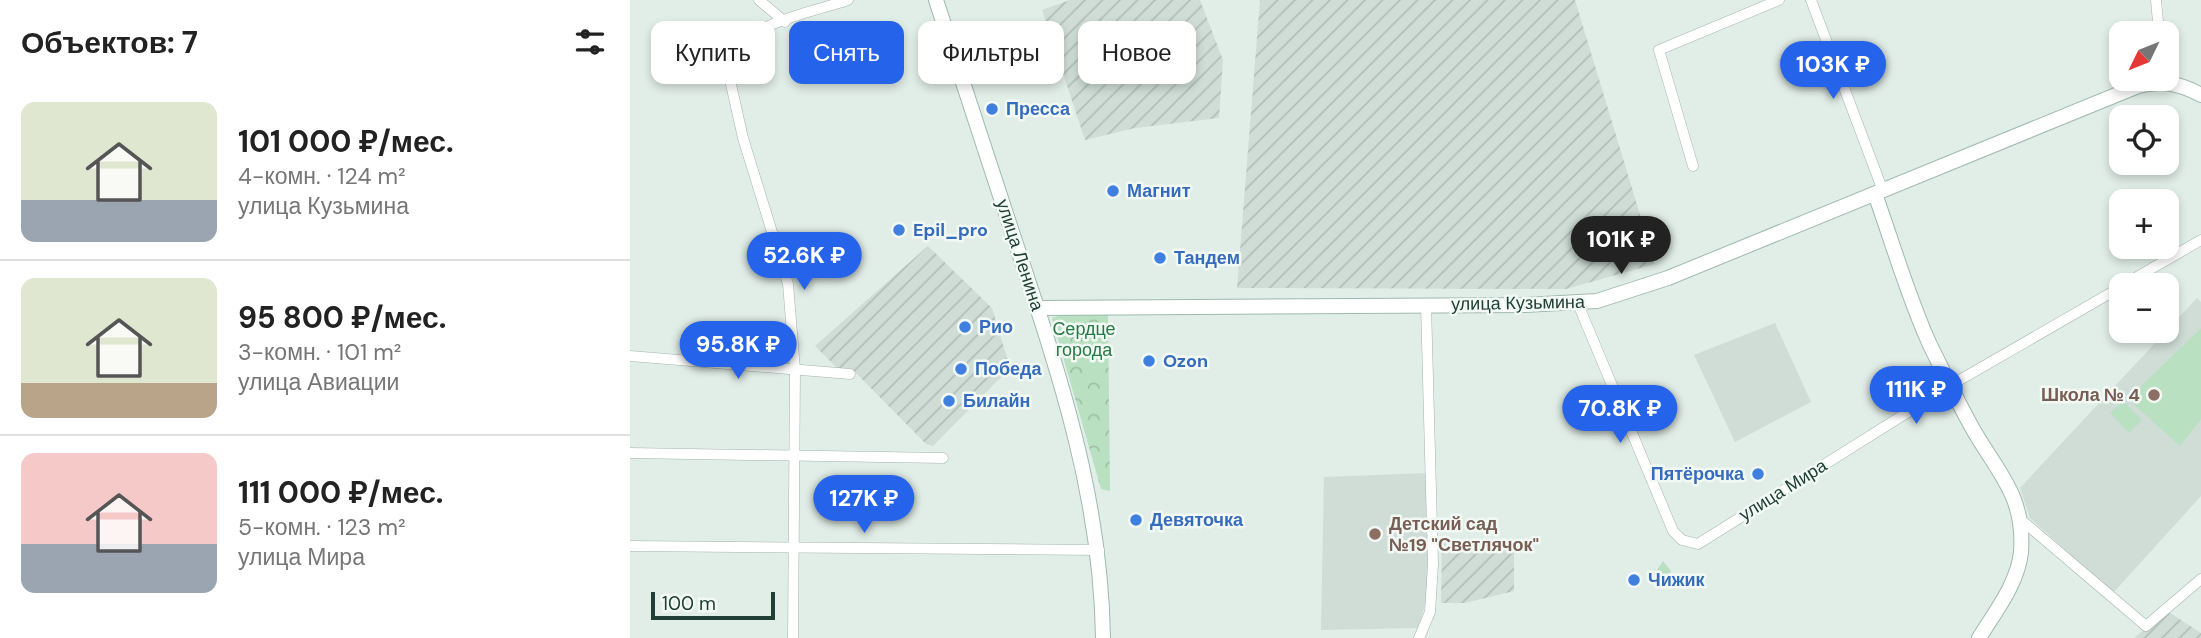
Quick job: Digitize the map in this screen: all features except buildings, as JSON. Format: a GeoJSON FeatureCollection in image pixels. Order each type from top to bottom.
{"type":"FeatureCollection","features":[{"type":"Feature","properties":{"kind":"main road","name":"улица Ленина"},"geometry":{"type":"LineString","coordinates":[[936,0],[1038,308],[1082,452],[1098,550],[1103,638]]}},
{"type":"Feature","properties":{"kind":"main road"},"geometry":{"type":"LineString","coordinates":[[2179,84],[2201,95]]}},
{"type":"Feature","properties":{"kind":"main road","name":"улица Кузьмина"},"geometry":{"type":"LineString","coordinates":[[1038,308],[1578,304],[1638,289],[2126,91]]}},
{"type":"Feature","properties":{"kind":"main road"},"geometry":{"type":"LineString","coordinates":[[1879,192],[1930,343],[1975,433],[2011,488],[2019,518],[2021,553],[2017,568],[2004,598],[1979,638]]}},
{"type":"Feature","properties":{"kind":"street"},"geometry":{"type":"LineString","coordinates":[[758,0],[785,22]]}},
{"type":"Feature","properties":{"kind":"street"},"geometry":{"type":"LineString","coordinates":[[793,638],[795,370],[788,284],[726,71],[726,62],[740,41],[848,0]]}},
{"type":"Feature","properties":{"kind":"street"},"geometry":{"type":"LineString","coordinates":[[1693,166],[1659,50],[1779,0]]}},
{"type":"Feature","properties":{"kind":"street"},"geometry":{"type":"LineString","coordinates":[[1811,0],[1879,192]]}},
{"type":"Feature","properties":{"kind":"street"},"geometry":{"type":"LineString","coordinates":[[2155,0],[2158,21]]}},
{"type":"Feature","properties":{"kind":"street","name":"улица Мира"},"geometry":{"type":"LineString","coordinates":[[2144,273],[2201,240]]}},
{"type":"Feature","properties":{"kind":"street","name":"улица Мира"},"geometry":{"type":"LineString","coordinates":[[1578,304],[1673,531],[1682,540],[1698,544],[1951,385],[2109,294]]}},
{"type":"Feature","properties":{"kind":"street"},"geometry":{"type":"LineString","coordinates":[[1419,638],[1430,612],[1433,564],[1426,304]]}},
{"type":"Feature","properties":{"kind":"street"},"geometry":{"type":"LineString","coordinates":[[630,356],[850,374]]}},
{"type":"Feature","properties":{"kind":"street"},"geometry":{"type":"LineString","coordinates":[[630,453],[943,458]]}},
{"type":"Feature","properties":{"kind":"street"},"geometry":{"type":"LineString","coordinates":[[2019,518],[2146,626],[2201,579]]}},
{"type":"Feature","properties":{"kind":"street"},"geometry":{"type":"LineString","coordinates":[[630,547],[1098,550]]}},
{"type":"Feature","properties":{"kind":"shaded area"},"geometry":{"type":"Polygon","coordinates":[[[1070,0],[1200,0],[1223,60],[1219,118],[1135,128],[1085,140],[1064,77],[1064,21],[1046,21],[1042,10],[1070,0]]]}},
{"type":"Feature","properties":{"kind":"shaded area"},"geometry":{"type":"Polygon","coordinates":[[[1260,0],[1575,0],[1655,264],[1566,289],[1237,288],[1260,0]]]}},
{"type":"Feature","properties":{"kind":"shaded area"},"geometry":{"type":"Polygon","coordinates":[[[928,246],[992,308],[1010,368],[933,446],[926,444],[853,370],[837,368],[815,346],[928,246]]]}},
{"type":"Feature","properties":{"kind":"shaded area","name":"Школа № 4"},"geometry":{"type":"Polygon","coordinates":[[[2197,298],[2201,302],[2201,496],[2113,593],[2030,518],[2020,488],[2155,343],[2179,343],[2179,317],[2197,298]]]}},
{"type":"Feature","properties":{"kind":"shaded area"},"geometry":{"type":"Polygon","coordinates":[[[1775,323],[1811,402],[1735,442],[1694,355],[1775,323]]]}},
{"type":"Feature","properties":{"kind":"shaded area","name":"Детский сад №19 \"Светлячок\""},"geometry":{"type":"Polygon","coordinates":[[[1427,473],[1429,592],[1418,628],[1321,630],[1324,477],[1427,473]]]}},
{"type":"Feature","properties":{"kind":"shaded area"},"geometry":{"type":"Polygon","coordinates":[[[1503,540],[1514,546],[1514,591],[1465,603],[1441,603],[1442,541],[1503,540]]]}},
{"type":"Feature","properties":{"kind":"shaded area"},"geometry":{"type":"Polygon","coordinates":[[[2167,611],[2201,633],[2201,638],[2134,638],[2167,611]]]}},
{"type":"Feature","properties":{"kind":"green space","name":"Сердце города"},"geometry":{"type":"Polygon","coordinates":[[[1060,315],[1108,315],[1110,491],[1101,489],[1052,318],[1060,315]]]}},
{"type":"Feature","properties":{"kind":"green space"},"geometry":{"type":"Polygon","coordinates":[[[2201,328],[2201,419],[2180,446],[2128,399],[2201,328]]]}},
{"type":"Feature","properties":{"kind":"green space"},"geometry":{"type":"Polygon","coordinates":[[[2123,401],[2142,420],[2129,433],[2110,413],[2123,401]]]}},
{"type":"Feature","properties":{"kind":"green space"},"geometry":{"type":"Polygon","coordinates":[[[1663,561],[1671,571],[1664,583],[1653,576],[1663,561]]]}},
{"type":"Feature","properties":{"kind":"place","name":"Пресса"},"geometry":{"type":"Point","coordinates":[992,109]}},
{"type":"Feature","properties":{"kind":"place","name":"Магнит"},"geometry":{"type":"Point","coordinates":[1113,191]}},
{"type":"Feature","properties":{"kind":"place","name":"Epil_pro"},"geometry":{"type":"Point","coordinates":[899,230]}},
{"type":"Feature","properties":{"kind":"place","name":"Тандем"},"geometry":{"type":"Point","coordinates":[1160,258]}},
{"type":"Feature","properties":{"kind":"place","name":"Рио"},"geometry":{"type":"Point","coordinates":[965,327]}},
{"type":"Feature","properties":{"kind":"place","name":"Ozon"},"geometry":{"type":"Point","coordinates":[1149,361]}},
{"type":"Feature","properties":{"kind":"place","name":"Победа"},"geometry":{"type":"Point","coordinates":[961,369]}},
{"type":"Feature","properties":{"kind":"place","name":"Школа № 4"},"geometry":{"type":"Point","coordinates":[2154,395]}},
{"type":"Feature","properties":{"kind":"place","name":"Билайн"},"geometry":{"type":"Point","coordinates":[949,401]}},
{"type":"Feature","properties":{"kind":"place","name":"Пятёрочка"},"geometry":{"type":"Point","coordinates":[1758,474]}},
{"type":"Feature","properties":{"kind":"place","name":"Девяточка"},"geometry":{"type":"Point","coordinates":[1136,520]}},
{"type":"Feature","properties":{"kind":"place","name":"Детский сад №19 \"Светлячок\""},"geometry":{"type":"Point","coordinates":[1375,534]}},
{"type":"Feature","properties":{"kind":"place","name":"Чижик"},"geometry":{"type":"Point","coordinates":[1634,580]}}]}
